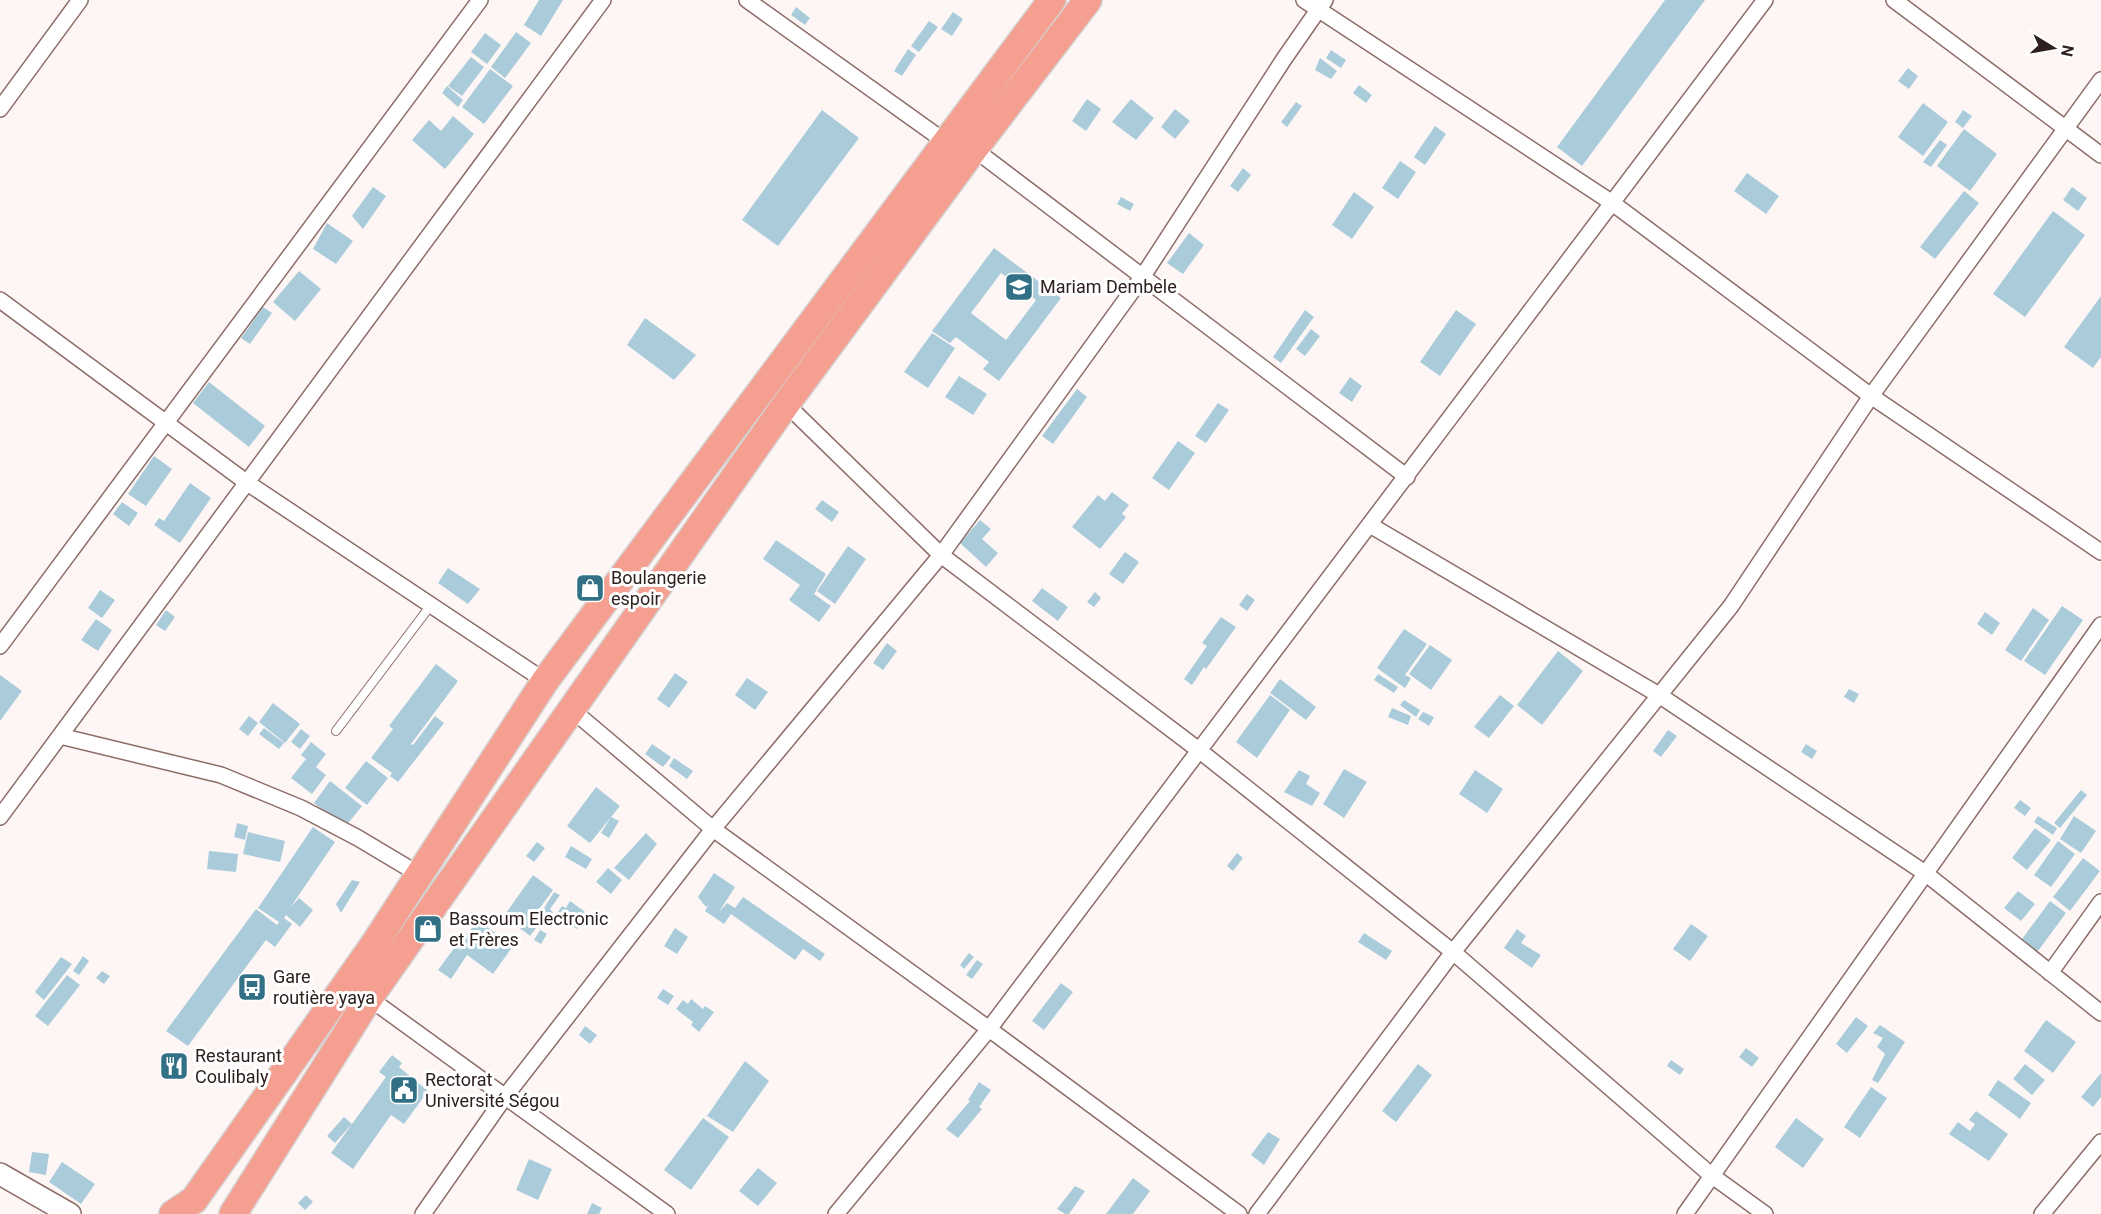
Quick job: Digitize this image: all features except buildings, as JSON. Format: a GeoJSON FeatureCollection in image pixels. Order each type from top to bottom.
{"type":"FeatureCollection","features":[{"type":"Feature","properties":{"kind":"highway"},"geometry":{"type":"LineString","coordinates":[[173,1214],[194,1200],[373,946],[545,681],[1052,0]]}},
{"type":"Feature","properties":{"kind":"highway"},"geometry":{"type":"LineString","coordinates":[[233,1214],[369,998],[571,709],[786,404],[974,149],[1088,0]]}},
{"type":"Feature","properties":{"kind":"street"},"geometry":{"type":"LineString","coordinates":[[0,109],[80,0]]}},
{"type":"Feature","properties":{"kind":"street"},"geometry":{"type":"LineString","coordinates":[[0,646],[480,0]]}},
{"type":"Feature","properties":{"kind":"street"},"geometry":{"type":"LineString","coordinates":[[0,817],[603,0]]}},
{"type":"Feature","properties":{"kind":"street"},"geometry":{"type":"LineString","coordinates":[[747,0],[947,143],[974,149],[1407,477]]}},
{"type":"Feature","properties":{"kind":"street"},"geometry":{"type":"LineString","coordinates":[[1304,0],[1321,4],[1611,202],[1870,396],[2101,552]]}},
{"type":"Feature","properties":{"kind":"street"},"geometry":{"type":"LineString","coordinates":[[836,1214],[989,1029],[1765,0]]}},
{"type":"Feature","properties":{"kind":"street"},"geometry":{"type":"LineString","coordinates":[[1894,0],[2101,155]]}},
{"type":"Feature","properties":{"kind":"street"},"geometry":{"type":"LineString","coordinates":[[423,1214],[504,1098],[713,829],[941,555],[1143,276],[1321,4]]}},
{"type":"Feature","properties":{"kind":"street"},"geometry":{"type":"LineString","coordinates":[[1257,1214],[1453,952],[1731,606],[1870,396],[2101,80]]}},
{"type":"Feature","properties":{"kind":"street"},"geometry":{"type":"LineString","coordinates":[[0,300],[246,482],[545,681]]}},
{"type":"Feature","properties":{"kind":"street"},"geometry":{"type":"LineString","coordinates":[[786,404],[941,555],[1200,751],[1453,952],[1711,1175],[1765,1214]]}},
{"type":"Feature","properties":{"kind":"street"},"geometry":{"type":"LineString","coordinates":[[1370,525],[1659,695],[1925,873],[2101,1013]]}},
{"type":"Feature","properties":{"kind":"street"},"geometry":{"type":"LineString","coordinates":[[1685,1214],[2101,625]]}},
{"type":"Feature","properties":{"kind":"street"},"geometry":{"type":"LineString","coordinates":[[571,709],[713,829],[1239,1214]]}},
{"type":"Feature","properties":{"kind":"street"},"geometry":{"type":"LineString","coordinates":[[60,736],[221,775],[301,808],[358,838],[420,875]]}},
{"type":"Feature","properties":{"kind":"street"},"geometry":{"type":"LineString","coordinates":[[2050,973],[2101,902]]}},
{"type":"Feature","properties":{"kind":"street"},"geometry":{"type":"LineString","coordinates":[[369,998],[667,1214]]}},
{"type":"Feature","properties":{"kind":"street"},"geometry":{"type":"LineString","coordinates":[[2042,1214],[2101,1142]]}},
{"type":"Feature","properties":{"kind":"street"},"geometry":{"type":"LineString","coordinates":[[0,1174],[65,1213]]}},
{"type":"Feature","properties":{"kind":"lane"},"geometry":{"type":"LineString","coordinates":[[336,731],[431,605]]}},
{"type":"Feature","properties":{"kind":"place","name":"Mariam Dembele"},"geometry":{"type":"Point","coordinates":[1019,287]}},
{"type":"Feature","properties":{"kind":"place","name":"Boulangerie espoir"},"geometry":{"type":"Point","coordinates":[590,588]}},
{"type":"Feature","properties":{"kind":"place","name":"Bassoum Electronic et Frères"},"geometry":{"type":"Point","coordinates":[428,929]}},
{"type":"Feature","properties":{"kind":"place","name":"Gare routière yaya"},"geometry":{"type":"Point","coordinates":[252,987]}},
{"type":"Feature","properties":{"kind":"place","name":"Restaurant Coulibaly"},"geometry":{"type":"Point","coordinates":[174,1066]}},
{"type":"Feature","properties":{"kind":"place","name":"Rectorat Université Ségou"},"geometry":{"type":"Point","coordinates":[404,1090]}}]}
